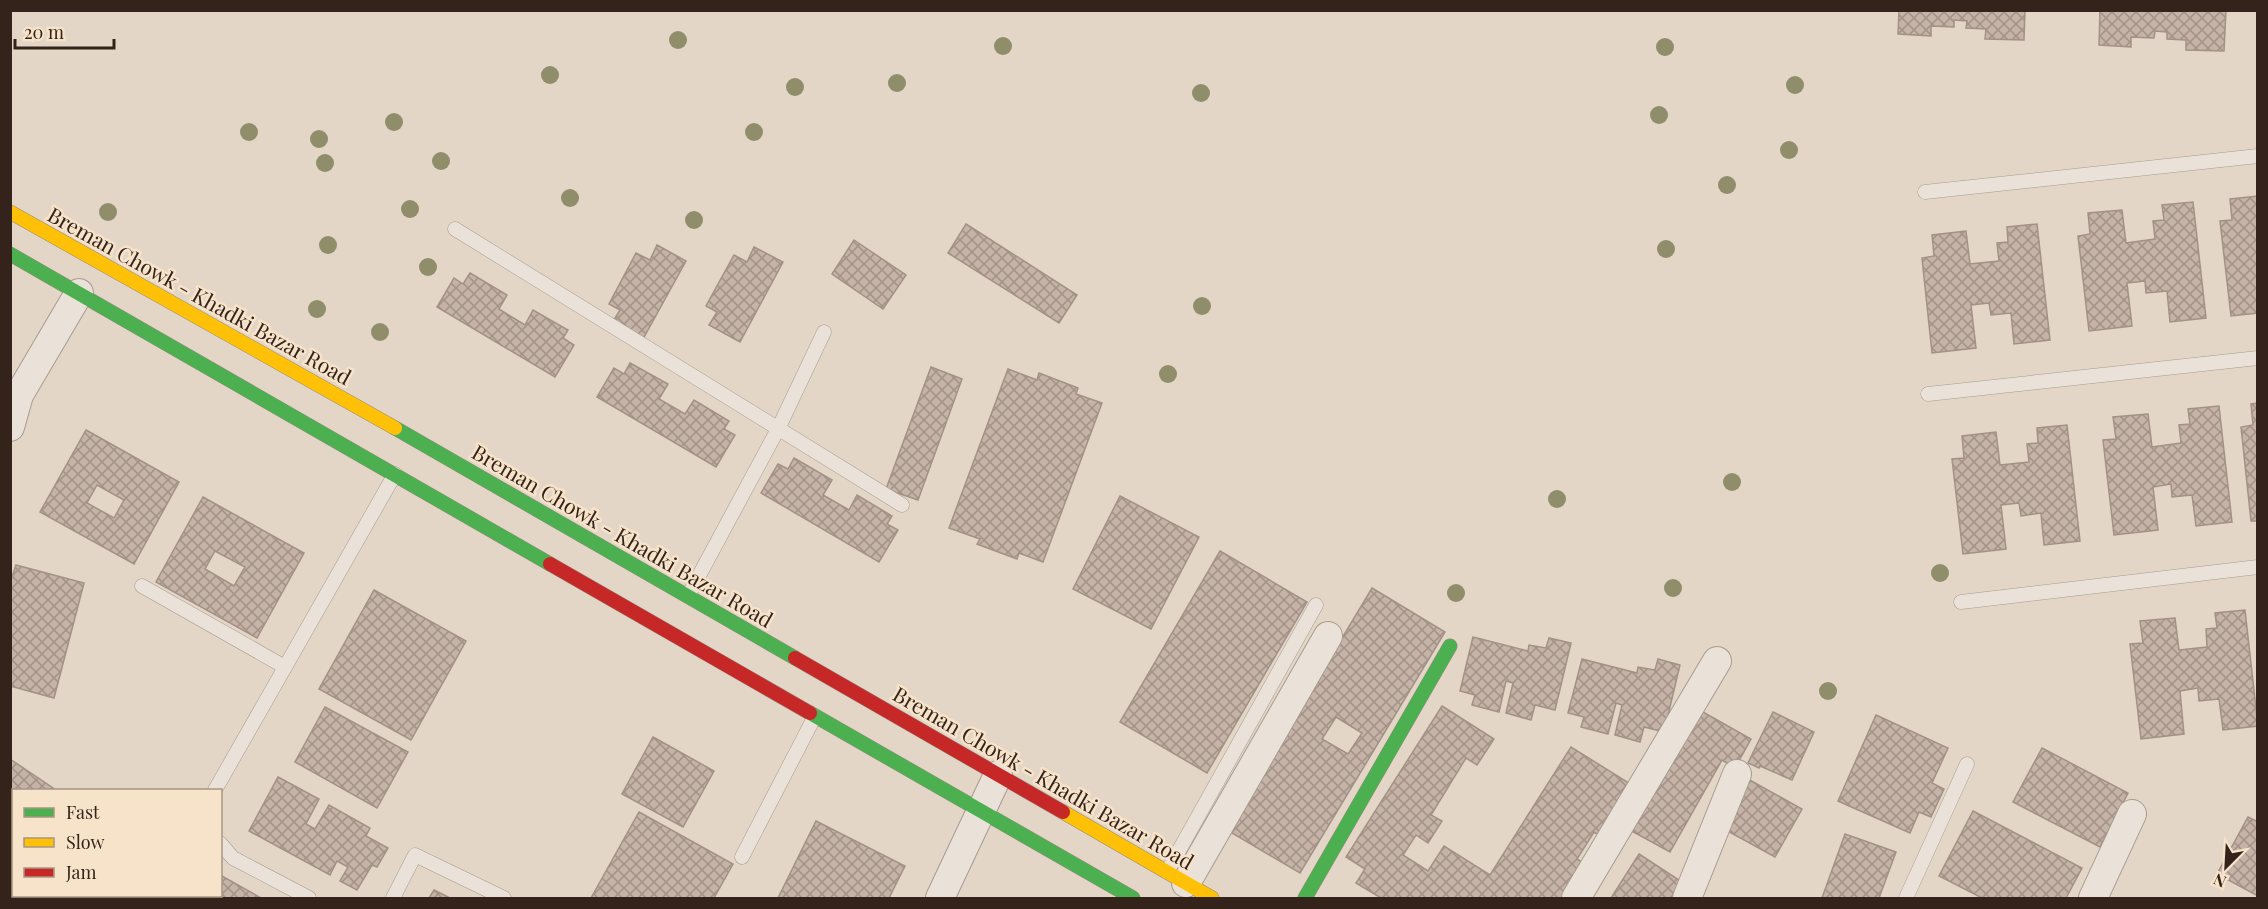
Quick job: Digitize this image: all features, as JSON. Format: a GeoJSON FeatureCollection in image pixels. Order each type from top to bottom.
{"type":"FeatureCollection","features":[{"type":"Feature","properties":{"kind":"main road","name":"Breman Chowk - Khadki Bazar Road"},"geometry":{"type":"LineString","coordinates":[[10,212],[688,596],[1212,898]]}},
{"type":"Feature","properties":{"kind":"main road"},"geometry":{"type":"LineString","coordinates":[[10,254],[1132,898]]}},
{"type":"Feature","properties":{"kind":"main road"},"geometry":{"type":"LineString","coordinates":[[1305,898],[1450,646]]}},
{"type":"Feature","properties":{"kind":"street"},"geometry":{"type":"LineString","coordinates":[[10,427],[19,395],[79,292]]}},
{"type":"Feature","properties":{"kind":"street"},"geometry":{"type":"LineString","coordinates":[[1176,878],[1328,636]]}},
{"type":"Feature","properties":{"kind":"street"},"geometry":{"type":"LineString","coordinates":[[1576,898],[1717,661]]}},
{"type":"Feature","properties":{"kind":"street"},"geometry":{"type":"LineString","coordinates":[[1687,898],[1737,774]]}},
{"type":"Feature","properties":{"kind":"street"},"geometry":{"type":"LineString","coordinates":[[940,898],[998,775]]}},
{"type":"Feature","properties":{"kind":"street"},"geometry":{"type":"LineString","coordinates":[[2092,898],[2132,814]]}},
{"type":"Feature","properties":{"kind":"lane"},"geometry":{"type":"LineString","coordinates":[[1925,192],[2258,156]]}},
{"type":"Feature","properties":{"kind":"lane"},"geometry":{"type":"LineString","coordinates":[[455,229],[902,505]]}},
{"type":"Feature","properties":{"kind":"lane"},"geometry":{"type":"LineString","coordinates":[[688,596],[778,429],[824,332]]}},
{"type":"Feature","properties":{"kind":"lane"},"geometry":{"type":"LineString","coordinates":[[1928,394],[2258,358]]}},
{"type":"Feature","properties":{"kind":"lane"},"geometry":{"type":"LineString","coordinates":[[216,789],[395,474]]}},
{"type":"Feature","properties":{"kind":"lane"},"geometry":{"type":"LineString","coordinates":[[1961,603],[2258,567]]}},
{"type":"Feature","properties":{"kind":"lane"},"geometry":{"type":"LineString","coordinates":[[142,586],[285,667]]}},
{"type":"Feature","properties":{"kind":"lane"},"geometry":{"type":"LineString","coordinates":[[1176,878],[1316,605]]}},
{"type":"Feature","properties":{"kind":"lane"},"geometry":{"type":"LineString","coordinates":[[742,857],[815,716]]}},
{"type":"Feature","properties":{"kind":"lane"},"geometry":{"type":"LineString","coordinates":[[1906,898],[1967,764]]}},
{"type":"Feature","properties":{"kind":"lane"},"geometry":{"type":"LineString","coordinates":[[222,845],[233,858],[309,898]]}},
{"type":"Feature","properties":{"kind":"lane"},"geometry":{"type":"LineString","coordinates":[[393,898],[415,855],[504,898]]}},
{"type":"Feature","properties":{"kind":"building"},"geometry":{"type":"Polygon","coordinates":[[[1899,10],[2025,10],[2024,40],[1985,39],[1986,29],[1966,28],[1967,21],[1954,20],[1954,27],[1931,26],[1931,36],[1898,34],[1899,10]]]}},
{"type":"Feature","properties":{"kind":"building"},"geometry":{"type":"Polygon","coordinates":[[[2100,10],[2226,10],[2224,51],[2186,50],[2186,40],[2167,39],[2167,32],[2155,31],[2154,38],[2131,37],[2131,47],[2099,45],[2100,10]]]}},
{"type":"Feature","properties":{"kind":"building"},"geometry":{"type":"Polygon","coordinates":[[[2258,196],[2258,313],[2231,316],[2220,221],[2232,220],[2230,199],[2258,196]]]}},
{"type":"Feature","properties":{"kind":"building"},"geometry":{"type":"Polygon","coordinates":[[[2193,202],[2206,318],[2170,322],[2167,291],[2146,293],[2145,281],[2127,283],[2132,326],[2089,331],[2078,236],[2090,234],[2088,213],[2122,210],[2126,243],[2155,239],[2153,221],[2164,220],[2162,205],[2193,202]]]}},
{"type":"Feature","properties":{"kind":"building"},"geometry":{"type":"Polygon","coordinates":[[[966,224],[1077,295],[1059,323],[948,253],[966,224]]]}},
{"type":"Feature","properties":{"kind":"building"},"geometry":{"type":"Polygon","coordinates":[[[2037,224],[2050,340],[2014,344],[2011,313],[1991,315],[1989,303],[1971,305],[1976,348],[1932,353],[1922,258],[1934,256],[1932,235],[1966,231],[1970,264],[1999,261],[1997,243],[2008,242],[2007,227],[2037,224]]]}},
{"type":"Feature","properties":{"kind":"building"},"geometry":{"type":"Polygon","coordinates":[[[854,240],[906,275],[883,309],[832,274],[854,240]]]}},
{"type":"Feature","properties":{"kind":"building"},"geometry":{"type":"Polygon","coordinates":[[[657,245],[686,261],[643,339],[612,323],[620,310],[609,304],[636,253],[650,260],[657,245]]]}},
{"type":"Feature","properties":{"kind":"building"},"geometry":{"type":"Polygon","coordinates":[[[754,247],[783,262],[740,342],[709,325],[717,312],[706,306],[734,255],[747,262],[754,247]]]}},
{"type":"Feature","properties":{"kind":"building"},"geometry":{"type":"Polygon","coordinates":[[[470,273],[507,295],[499,309],[525,325],[533,310],[568,330],[563,338],[574,345],[555,377],[437,307],[454,278],[463,284],[470,273]]]}},
{"type":"Feature","properties":{"kind":"building"},"geometry":{"type":"Polygon","coordinates":[[[630,363],[668,384],[659,399],[685,414],[694,400],[729,421],[724,429],[735,435],[716,467],[597,397],[614,368],[624,374],[630,363]]]}},
{"type":"Feature","properties":{"kind":"building"},"geometry":{"type":"Polygon","coordinates":[[[931,367],[962,379],[918,500],[886,489],[931,367]]]}},
{"type":"Feature","properties":{"kind":"building"},"geometry":{"type":"Polygon","coordinates":[[[1008,369],[1037,380],[1039,373],[1078,388],[1076,394],[1102,403],[1043,562],[1019,553],[1017,559],[977,544],[980,539],[949,528],[1008,369]]]}},
{"type":"Feature","properties":{"kind":"building"},"geometry":{"type":"Polygon","coordinates":[[[2258,403],[2258,521],[2251,521],[2241,427],[2253,425],[2251,404],[2258,403]]]}},
{"type":"Feature","properties":{"kind":"building"},"geometry":{"type":"Polygon","coordinates":[[[2219,406],[2232,522],[2196,526],[2192,495],[2172,497],[2171,484],[2153,487],[2158,530],[2114,535],[2103,440],[2116,439],[2113,417],[2148,414],[2152,447],[2181,443],[2179,425],[2190,424],[2188,409],[2219,406]]]}},
{"type":"Feature","properties":{"kind":"building"},"geometry":{"type":"Polygon","coordinates":[[[2067,425],[2080,541],[2044,545],[2041,513],[2021,516],[2019,503],[2001,505],[2006,549],[1963,554],[1952,459],[1964,458],[1962,436],[1996,432],[2000,465],[2029,462],[2027,444],[2038,443],[2037,428],[2067,425]]]}},
{"type":"Feature","properties":{"kind":"building"},"geometry":{"type":"Polygon","coordinates":[[[86,430],[179,482],[134,564],[40,512],[86,430]],[[97,485],[87,503],[114,518],[124,500],[97,485]]]}},
{"type":"Feature","properties":{"kind":"building"},"geometry":{"type":"Polygon","coordinates":[[[794,458],[832,480],[823,495],[849,510],[857,495],[892,516],[887,524],[898,530],[879,562],[761,493],[778,464],[788,469],[794,458]]]}},
{"type":"Feature","properties":{"kind":"building"},"geometry":{"type":"Polygon","coordinates":[[[1120,496],[1199,537],[1151,629],[1073,589],[1120,496]]]}},
{"type":"Feature","properties":{"kind":"building"},"geometry":{"type":"Polygon","coordinates":[[[203,497],[304,553],[257,638],[156,582],[203,497]],[[215,551],[205,569],[234,586],[245,567],[215,551]]]}},
{"type":"Feature","properties":{"kind":"building"},"geometry":{"type":"Polygon","coordinates":[[[1220,551],[1307,602],[1207,773],[1120,722],[1220,551]]]}},
{"type":"Feature","properties":{"kind":"building"},"geometry":{"type":"Polygon","coordinates":[[[16,565],[84,583],[54,698],[10,686],[10,583],[16,565]]]}},
{"type":"Feature","properties":{"kind":"building"},"geometry":{"type":"Polygon","coordinates":[[[1372,588],[1445,632],[1300,873],[1227,830],[1372,588]],[[1336,717],[1322,739],[1348,754],[1362,733],[1336,717]]]}},
{"type":"Feature","properties":{"kind":"building"},"geometry":{"type":"Polygon","coordinates":[[[374,590],[466,641],[411,740],[319,689],[374,590]]]}},
{"type":"Feature","properties":{"kind":"building"},"geometry":{"type":"Polygon","coordinates":[[[2245,610],[2258,726],[2223,730],[2219,699],[2199,701],[2198,688],[2180,691],[2184,734],[2141,739],[2130,644],[2143,643],[2140,621],[2175,618],[2179,650],[2207,647],[2206,629],[2217,628],[2215,613],[2245,610]]]}},
{"type":"Feature","properties":{"kind":"building"},"geometry":{"type":"Polygon","coordinates":[[[1473,637],[1528,651],[1529,645],[1546,648],[1549,638],[1571,643],[1555,710],[1535,705],[1531,720],[1506,713],[1513,683],[1506,681],[1499,712],[1472,705],[1475,695],[1460,691],[1473,637]]]}},
{"type":"Feature","properties":{"kind":"building"},"geometry":{"type":"Polygon","coordinates":[[[1582,659],[1637,673],[1638,667],[1655,670],[1658,659],[1680,665],[1664,732],[1644,727],[1640,742],[1615,735],[1622,705],[1616,703],[1608,734],[1581,727],[1584,717],[1568,713],[1582,659]]]}},
{"type":"Feature","properties":{"kind":"building"},"geometry":{"type":"Polygon","coordinates":[[[1442,706],[1494,739],[1477,765],[1466,758],[1431,815],[1442,821],[1428,843],[1416,835],[1403,855],[1428,871],[1444,846],[1490,875],[1571,747],[1640,790],[1608,841],[1594,832],[1577,859],[1591,868],[1571,898],[1381,898],[1356,883],[1365,869],[1346,857],[1442,706]]]}},
{"type":"Feature","properties":{"kind":"building"},"geometry":{"type":"Polygon","coordinates":[[[325,707],[408,752],[377,808],[295,762],[325,707]]]}},
{"type":"Feature","properties":{"kind":"building"},"geometry":{"type":"Polygon","coordinates":[[[1694,707],[1751,739],[1735,768],[1722,760],[1670,852],[1626,828],[1694,707]]]}},
{"type":"Feature","properties":{"kind":"building"},"geometry":{"type":"Polygon","coordinates":[[[1773,712],[1814,732],[1792,780],[1748,763],[1773,712]]]}},
{"type":"Feature","properties":{"kind":"building"},"geometry":{"type":"Polygon","coordinates":[[[1876,715],[1948,748],[1932,783],[1944,789],[1931,817],[1919,812],[1910,833],[1838,801],[1876,715]]]}},
{"type":"Feature","properties":{"kind":"building"},"geometry":{"type":"Polygon","coordinates":[[[653,737],[714,771],[683,827],[622,794],[653,737]]]}},
{"type":"Feature","properties":{"kind":"building"},"geometry":{"type":"Polygon","coordinates":[[[2042,748],[2128,793],[2100,847],[2013,802],[2042,748]]]}},
{"type":"Feature","properties":{"kind":"building"},"geometry":{"type":"Polygon","coordinates":[[[10,759],[55,789],[12,789],[12,833],[10,832],[10,759]]]}},
{"type":"Feature","properties":{"kind":"building"},"geometry":{"type":"Polygon","coordinates":[[[278,777],[319,799],[306,824],[315,829],[329,805],[370,828],[366,836],[388,848],[377,867],[372,865],[357,890],[340,881],[348,867],[337,861],[330,875],[249,831],[278,777]]]}},
{"type":"Feature","properties":{"kind":"building"},"geometry":{"type":"Polygon","coordinates":[[[1746,778],[1802,809],[1775,857],[1722,828],[1746,778]]]}},
{"type":"Feature","properties":{"kind":"building"},"geometry":{"type":"Polygon","coordinates":[[[1973,811],[2082,868],[2066,898],[1982,898],[1939,876],[1973,811]]]}},
{"type":"Feature","properties":{"kind":"building"},"geometry":{"type":"Polygon","coordinates":[[[639,812],[733,864],[714,898],[591,898],[639,812]]]}},
{"type":"Feature","properties":{"kind":"building"},"geometry":{"type":"Polygon","coordinates":[[[2248,817],[2258,822],[2258,896],[2217,874],[2248,817]]]}},
{"type":"Feature","properties":{"kind":"building"},"geometry":{"type":"Polygon","coordinates":[[[816,821],[905,866],[889,898],[778,898],[816,821]]]}},
{"type":"Feature","properties":{"kind":"building"},"geometry":{"type":"Polygon","coordinates":[[[1845,834],[1896,852],[1879,898],[1822,898],[1845,834]]]}},
{"type":"Feature","properties":{"kind":"building"},"geometry":{"type":"Polygon","coordinates":[[[1639,854],[1682,882],[1671,898],[1611,898],[1639,854]]]}},
{"type":"Feature","properties":{"kind":"building"},"geometry":{"type":"Polygon","coordinates":[[[222,876],[261,898],[170,898],[222,897],[222,876]]]}},
{"type":"Feature","properties":{"kind":"building"},"geometry":{"type":"Polygon","coordinates":[[[12,882],[12,897],[60,898],[10,898],[12,882]]]}},
{"type":"Feature","properties":{"kind":"building"},"geometry":{"type":"Polygon","coordinates":[[[434,890],[450,898],[429,898],[434,890]]]}},
{"type":"Feature","properties":{"kind":"building"},"geometry":{"type":"Polygon","coordinates":[[[88,897],[143,897],[142,898],[88,897]]]}},
{"type":"Feature","properties":{"kind":"traffic: fast"},"geometry":{"type":"LineString","coordinates":[[10,254],[550,564]]}},
{"type":"Feature","properties":{"kind":"traffic: fast"},"geometry":{"type":"LineString","coordinates":[[395,428],[795,658]]}},
{"type":"Feature","properties":{"kind":"traffic: fast"},"geometry":{"type":"LineString","coordinates":[[1305,898],[1450,646]]}},
{"type":"Feature","properties":{"kind":"traffic: fast"},"geometry":{"type":"LineString","coordinates":[[810,713],[1133,898]]}},
{"type":"Feature","properties":{"kind":"traffic: slow"},"geometry":{"type":"LineString","coordinates":[[10,212],[395,428]]}},
{"type":"Feature","properties":{"kind":"traffic: slow"},"geometry":{"type":"LineString","coordinates":[[1063,812],[1212,898]]}},
{"type":"Feature","properties":{"kind":"traffic: jam"},"geometry":{"type":"LineString","coordinates":[[550,564],[810,713]]}},
{"type":"Feature","properties":{"kind":"traffic: jam"},"geometry":{"type":"LineString","coordinates":[[795,658],[1063,812]]}}]}
